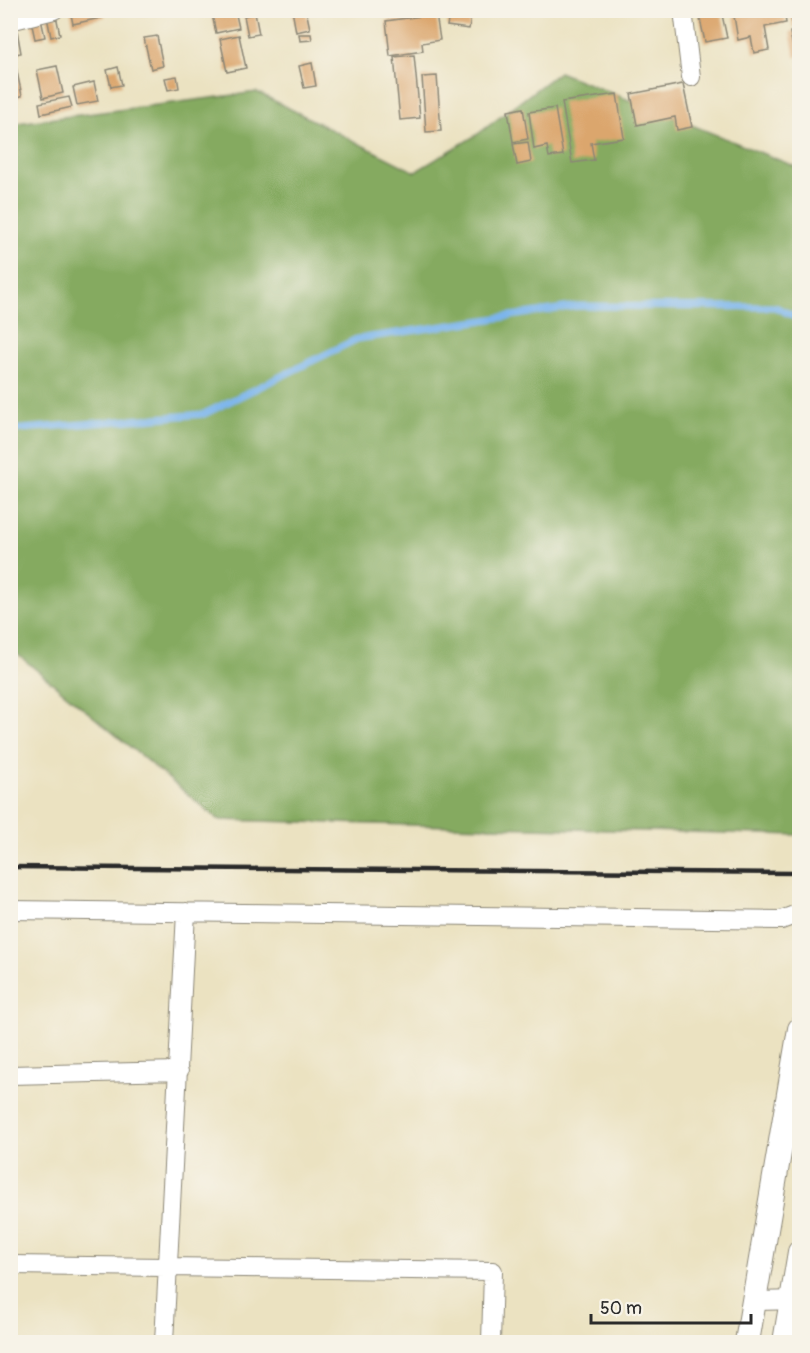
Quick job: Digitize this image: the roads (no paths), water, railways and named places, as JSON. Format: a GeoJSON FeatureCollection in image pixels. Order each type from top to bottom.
{"type":"FeatureCollection","features":[{"type":"Feature","properties":{"kind":"street"},"geometry":{"type":"LineString","coordinates":[[10,21],[54,10]]}},
{"type":"Feature","properties":{"kind":"street"},"geometry":{"type":"LineString","coordinates":[[683,10],[691,77]]}},
{"type":"Feature","properties":{"kind":"street"},"geometry":{"type":"LineString","coordinates":[[10,910],[781,920],[800,913]]}},
{"type":"Feature","properties":{"kind":"street"},"geometry":{"type":"LineString","coordinates":[[164,1342],[186,912]]}},
{"type":"Feature","properties":{"kind":"street"},"geometry":{"type":"LineString","coordinates":[[747,1342],[800,1029]]}},
{"type":"Feature","properties":{"kind":"street"},"geometry":{"type":"LineString","coordinates":[[10,1074],[179,1071]]}},
{"type":"Feature","properties":{"kind":"street"},"geometry":{"type":"LineString","coordinates":[[784,1342],[795,1300],[800,1252]]}},
{"type":"Feature","properties":{"kind":"street"},"geometry":{"type":"LineString","coordinates":[[10,1265],[493,1271],[491,1342]]}},
{"type":"Feature","properties":{"kind":"street"},"geometry":{"type":"LineString","coordinates":[[754,1301],[795,1300]]}},
{"type":"Feature","properties":{"kind":"waterway"},"geometry":{"type":"LineString","coordinates":[[10,430],[204,414],[357,339],[578,306],[775,307],[800,319]]}},
{"type":"Feature","properties":{"kind":"railway"},"geometry":{"type":"LineString","coordinates":[[10,867],[800,873]]}}]}
